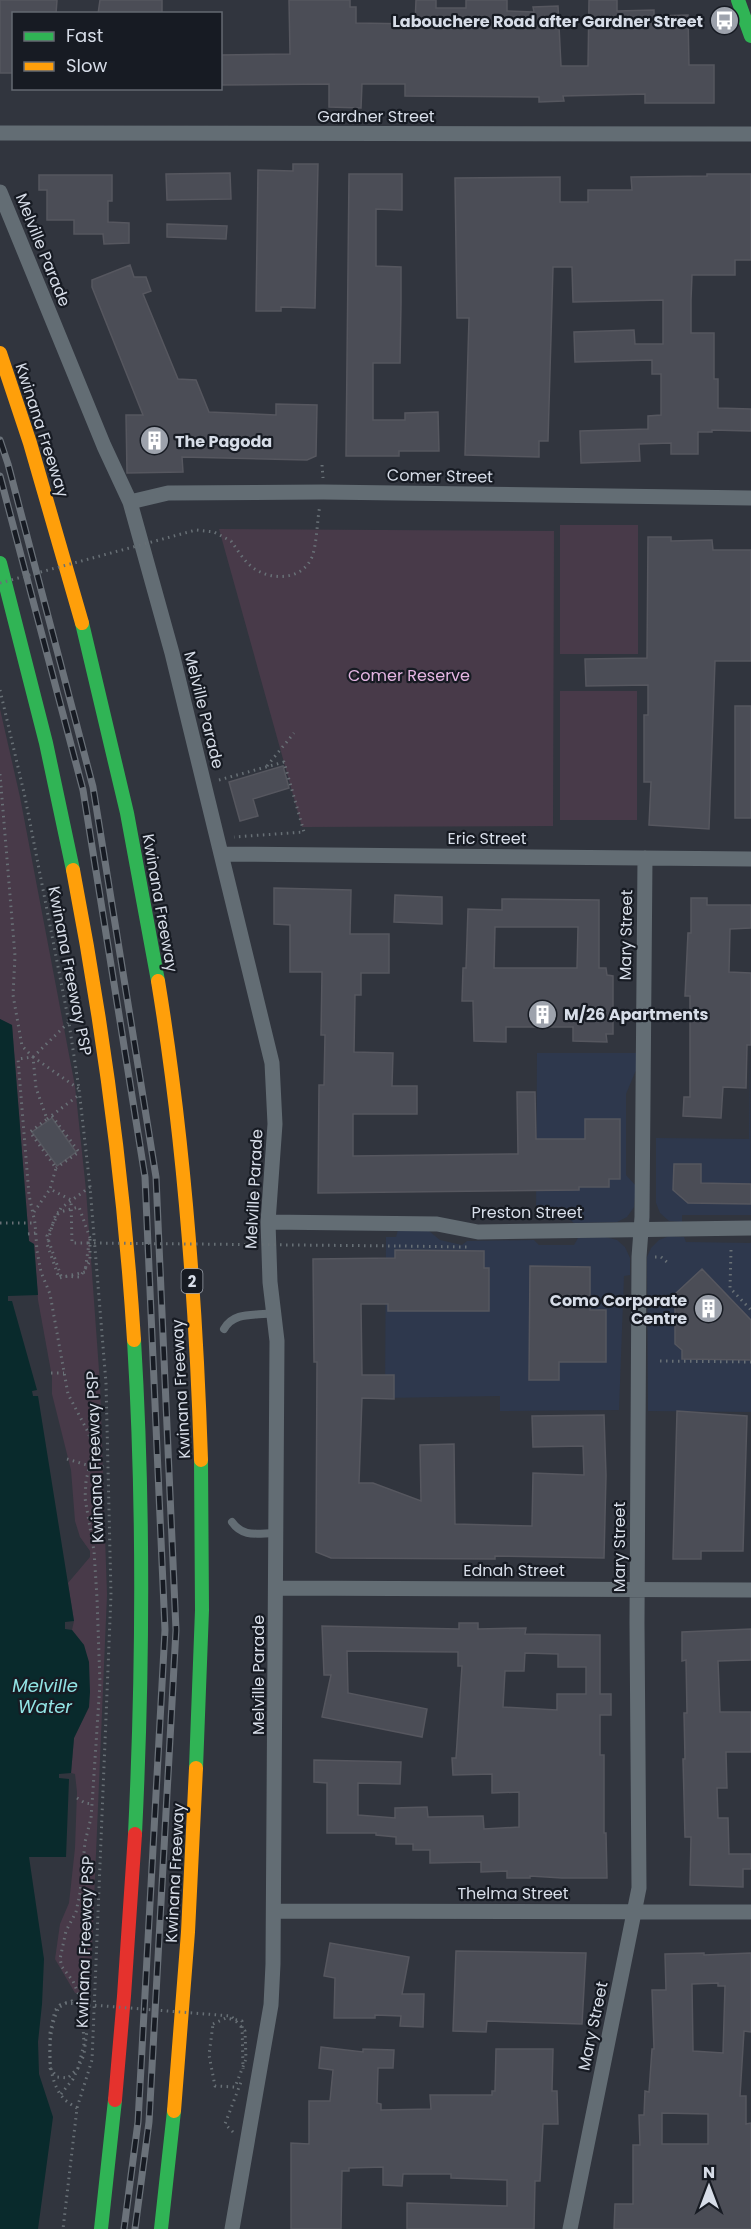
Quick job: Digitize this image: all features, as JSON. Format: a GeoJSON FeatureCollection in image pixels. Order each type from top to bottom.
{"type":"FeatureCollection","features":[{"type":"Feature","properties":{"kind":"main road"},"geometry":{"type":"LineString","coordinates":[[738,0],[751,36]]}},
{"type":"Feature","properties":{"kind":"main road","name":"Kwinana Freeway"},"geometry":{"type":"LineString","coordinates":[[0,353],[63,552],[101,697],[130,827],[174,1093],[192,1283],[202,1522],[201,1640],[192,1880],[184,1999],[174,2120],[161,2229]]}},
{"type":"Feature","properties":{"kind":"main road"},"geometry":{"type":"LineString","coordinates":[[0,563],[20,633],[56,783],[97,1006],[118,1161],[131,1295],[141,1523],[139,1752],[126,1995],[101,2229]]}},
{"type":"Feature","properties":{"kind":"street","name":"Gardner Street"},"geometry":{"type":"LineString","coordinates":[[0,133],[751,134]]}},
{"type":"Feature","properties":{"kind":"street","name":"Melville Parade"},"geometry":{"type":"LineString","coordinates":[[0,192],[104,446],[130,502],[172,653],[272,1063],[275,1124],[268,1222],[270,1282],[277,1341],[274,1911],[271,2005],[248,2150],[232,2229]]}},
{"type":"Feature","properties":{"kind":"street","name":"Comer Street"},"geometry":{"type":"LineString","coordinates":[[130,502],[168,493],[323,492],[751,498]]}},
{"type":"Feature","properties":{"kind":"street","name":"Eric Street"},"geometry":{"type":"LineString","coordinates":[[222,854],[751,859]]}},
{"type":"Feature","properties":{"kind":"street","name":"Mary Street"},"geometry":{"type":"LineString","coordinates":[[570,2229],[639,1888],[637,1588],[645,858]]}},
{"type":"Feature","properties":{"kind":"street","name":"Preston Street"},"geometry":{"type":"LineString","coordinates":[[268,1222],[437,1224],[478,1232],[751,1228]]}},
{"type":"Feature","properties":{"kind":"street","name":"Ednah Street"},"geometry":{"type":"LineString","coordinates":[[276,1588],[751,1590]]}},
{"type":"Feature","properties":{"kind":"street","name":"Thelma Street"},"geometry":{"type":"LineString","coordinates":[[274,1911],[751,1912]]}},
{"type":"Feature","properties":{"kind":"lane"},"geometry":{"type":"LineString","coordinates":[[224,1329],[229,1320],[238,1316],[273,1313]]}},
{"type":"Feature","properties":{"kind":"lane"},"geometry":{"type":"LineString","coordinates":[[232,1522],[238,1530],[246,1533],[275,1533]]}},
{"type":"Feature","properties":{"kind":"path"},"geometry":{"type":"LineString","coordinates":[[0,583],[196,530],[214,532],[231,541],[249,565],[261,573],[278,578],[295,574],[306,567],[313,555],[316,524],[323,492]]}},
{"type":"Feature","properties":{"kind":"path","name":"Kwinana Freeway PSP"},"geometry":{"type":"LineString","coordinates":[[0,690],[25,797],[69,1023],[90,1187],[106,1383],[111,1596],[92,2060],[77,2108],[63,2229]]}},
{"type":"Feature","properties":{"kind":"path"},"geometry":{"type":"LineString","coordinates":[[266,767],[294,733]]}},
{"type":"Feature","properties":{"kind":"path"},"geometry":{"type":"LineString","coordinates":[[217,780],[284,762],[304,832],[231,837]]}},
{"type":"Feature","properties":{"kind":"path"},"geometry":{"type":"LineString","coordinates":[[0,774],[15,956],[13,995],[22,1046],[33,1058],[79,1089]]}},
{"type":"Feature","properties":{"kind":"path"},"geometry":{"type":"LineString","coordinates":[[61,2094],[73,2079],[84,2055],[87,2030],[81,2000],[73,1981],[62,1967],[58,1955],[66,1931],[76,1912],[92,1804],[100,1683],[97,1586],[85,1497],[92,1443],[70,1399],[50,1294],[41,1272],[24,1132],[18,1059],[33,1058],[69,1023]]}},
{"type":"Feature","properties":{"kind":"path"},"geometry":{"type":"LineString","coordinates":[[33,1058],[36,1088],[47,1119]]}},
{"type":"Feature","properties":{"kind":"path"},"geometry":{"type":"LineString","coordinates":[[24,1132],[30,1132],[80,1095]]}},
{"type":"Feature","properties":{"kind":"path"},"geometry":{"type":"LineString","coordinates":[[33,1214],[50,1189],[56,1168],[79,1152],[52,1116]]}},
{"type":"Feature","properties":{"kind":"path"},"geometry":{"type":"LineString","coordinates":[[30,1132],[56,1168]]}},
{"type":"Feature","properties":{"kind":"path"},"geometry":{"type":"LineString","coordinates":[[89,1243],[87,1253],[86,1262],[85,1272],[76,1274],[68,1276],[59,1278],[47,1244],[50,1233],[53,1223],[56,1213],[67,1210],[79,1207],[90,1238],[90,1262],[85,1269],[81,1277],[71,1276],[61,1276],[54,1256],[50,1246],[46,1236],[51,1227],[56,1217],[61,1208],[90,1187]]}},
{"type":"Feature","properties":{"kind":"path"},"geometry":{"type":"LineString","coordinates":[[50,1189],[71,1200]]}},
{"type":"Feature","properties":{"kind":"path"},"geometry":{"type":"LineString","coordinates":[[71,1200],[72,1243],[478,1247],[478,1232]]}},
{"type":"Feature","properties":{"kind":"path"},"geometry":{"type":"LineString","coordinates":[[26,1206],[32,1205]]}},
{"type":"Feature","properties":{"kind":"path"},"geometry":{"type":"LineString","coordinates":[[0,1223],[35,1223]]}},
{"type":"Feature","properties":{"kind":"path"},"geometry":{"type":"LineString","coordinates":[[28,1233],[36,1233]]}},
{"type":"Feature","properties":{"kind":"path"},"geometry":{"type":"LineString","coordinates":[[731,1250],[730,1288],[751,1310]]}},
{"type":"Feature","properties":{"kind":"path"},"geometry":{"type":"LineString","coordinates":[[729,1297],[734,1292]]}},
{"type":"Feature","properties":{"kind":"path"},"geometry":{"type":"LineString","coordinates":[[660,1360],[751,1362]]}},
{"type":"Feature","properties":{"kind":"path"},"geometry":{"type":"LineString","coordinates":[[51,1373],[64,1373]]}},
{"type":"Feature","properties":{"kind":"path"},"geometry":{"type":"LineString","coordinates":[[67,1459],[90,1466],[108,1467]]}},
{"type":"Feature","properties":{"kind":"path"},"geometry":{"type":"LineString","coordinates":[[77,1798],[92,1804]]}},
{"type":"Feature","properties":{"kind":"path"},"geometry":{"type":"LineString","coordinates":[[77,2108],[61,2094],[53,2079],[49,2047],[55,2015],[60,2005],[72,2001],[82,2008],[84,2044],[78,2068],[68,2078],[57,2077],[50,2068],[50,2033],[56,2010],[66,2003],[231,2016],[245,2031],[246,2059],[235,2087],[215,2086],[209,2055],[213,2024],[226,2018],[242,2021],[243,2076],[225,2124],[248,2150]]}},
{"type":"Feature","properties":{"kind":"shaded area"},"geometry":{"type":"Polygon","coordinates":[[[537,1053],[636,1053],[636,1070],[626,1094],[626,1175],[636,1186],[634,1207],[627,1217],[617,1222],[574,1223],[569,1219],[536,1219],[537,1053]]]}},
{"type":"Feature","properties":{"kind":"shaded area"},"geometry":{"type":"Polygon","coordinates":[[[750,1054],[751,1215],[682,1215],[682,1222],[669,1221],[660,1213],[656,1203],[656,1138],[749,1139],[750,1054]]]}},
{"type":"Feature","properties":{"kind":"shaded area"},"geometry":{"type":"Polygon","coordinates":[[[398,1230],[429,1231],[440,1240],[462,1245],[467,1241],[534,1240],[539,1245],[574,1245],[578,1238],[606,1237],[617,1240],[625,1247],[630,1258],[630,1275],[624,1276],[619,1410],[500,1411],[500,1396],[385,1398],[386,1237],[396,1237],[398,1230]]]}},
{"type":"Feature","properties":{"kind":"shaded area"},"geometry":{"type":"Polygon","coordinates":[[[669,1236],[684,1237],[686,1242],[751,1243],[751,1412],[648,1411],[647,1257],[651,1248],[659,1240],[669,1236]]]}},
{"type":"Feature","properties":{"kind":"green space"},"geometry":{"type":"Polygon","coordinates":[[[560,525],[638,525],[638,654],[560,654],[560,525]]]}},
{"type":"Feature","properties":{"kind":"green space","name":"Comer Reserve"},"geometry":{"type":"Polygon","coordinates":[[[219,529],[554,531],[553,826],[302,827],[219,529]]]}},
{"type":"Feature","properties":{"kind":"green space"},"geometry":{"type":"Polygon","coordinates":[[[560,691],[637,691],[637,820],[560,820],[560,691]]]}},
{"type":"Feature","properties":{"kind":"green space"},"geometry":{"type":"Polygon","coordinates":[[[0,709],[20,797],[75,1086],[86,1190],[100,1384],[107,1595],[90,1995],[75,1993],[55,1959],[60,1924],[69,1903],[75,1848],[77,1792],[75,1774],[71,1773],[74,1738],[89,1707],[84,1645],[72,1630],[74,1621],[68,1583],[90,1557],[90,1551],[80,1537],[75,1521],[71,1470],[52,1394],[52,1377],[38,1300],[34,1244],[29,1241],[12,1025],[0,1019],[0,709]]]}},
{"type":"Feature","properties":{"kind":"water","name":"Melville Water"},"geometry":{"type":"Polygon","coordinates":[[[0,1019],[12,1025],[29,1241],[34,1244],[38,1295],[8,1296],[8,1301],[12,1301],[37,1390],[32,1391],[33,1396],[38,1396],[74,1621],[65,1622],[65,1629],[72,1630],[84,1645],[89,1662],[90,1692],[89,1707],[74,1738],[71,1773],[59,1774],[59,1778],[69,1779],[66,1857],[29,1857],[44,1959],[38,2042],[39,2074],[53,2117],[38,2229],[0,2229],[0,1019]]]}},
{"type":"Feature","properties":{"kind":"building"},"geometry":{"type":"Polygon","coordinates":[[[0,0],[57,0],[56,12],[12,12],[12,73],[0,73],[0,0]]]}},
{"type":"Feature","properties":{"kind":"building"},"geometry":{"type":"Polygon","coordinates":[[[100,0],[162,0],[162,12],[98,12],[100,0]]]}},
{"type":"Feature","properties":{"kind":"building"},"geometry":{"type":"Polygon","coordinates":[[[289,0],[350,0],[350,7],[356,7],[356,23],[415,24],[416,0],[436,0],[436,8],[466,8],[466,0],[507,0],[507,11],[534,12],[533,7],[558,6],[561,66],[588,66],[589,0],[617,0],[617,11],[654,10],[654,16],[688,15],[689,65],[714,65],[714,103],[645,103],[645,94],[563,96],[564,101],[539,102],[539,97],[405,96],[405,84],[362,84],[361,108],[329,107],[329,84],[222,85],[222,55],[290,54],[289,0]]]}},
{"type":"Feature","properties":{"kind":"building"},"geometry":{"type":"Polygon","coordinates":[[[293,164],[318,164],[315,308],[281,307],[281,311],[256,311],[258,170],[293,171],[293,164]]]}},
{"type":"Feature","properties":{"kind":"building"},"geometry":{"type":"Polygon","coordinates":[[[230,173],[231,199],[167,200],[166,174],[230,173]]]}},
{"type":"Feature","properties":{"kind":"building"},"geometry":{"type":"Polygon","coordinates":[[[349,174],[402,174],[402,210],[376,209],[376,266],[401,267],[401,303],[400,363],[373,363],[373,420],[405,420],[405,413],[438,412],[439,451],[399,451],[399,456],[346,456],[349,174]]]}},
{"type":"Feature","properties":{"kind":"building"},"geometry":{"type":"Polygon","coordinates":[[[707,174],[751,174],[751,260],[735,260],[735,275],[692,275],[691,333],[714,333],[714,379],[718,379],[718,408],[751,409],[751,431],[698,432],[698,454],[671,454],[671,443],[639,444],[640,461],[581,463],[580,431],[648,429],[648,416],[661,415],[661,374],[652,374],[652,360],[575,362],[574,332],[634,330],[635,344],[663,344],[663,300],[573,302],[572,267],[553,267],[548,441],[539,441],[539,457],[465,455],[469,318],[457,318],[455,178],[560,177],[560,202],[588,202],[588,190],[632,190],[631,177],[707,176],[707,174]]]}},
{"type":"Feature","properties":{"kind":"building"},"geometry":{"type":"Polygon","coordinates":[[[39,175],[112,175],[112,201],[108,201],[108,222],[129,223],[129,243],[104,244],[103,234],[74,234],[74,220],[47,220],[47,190],[39,190],[39,175]]]}},
{"type":"Feature","properties":{"kind":"building"},"geometry":{"type":"Polygon","coordinates":[[[167,224],[227,226],[226,239],[167,237],[167,224]]]}},
{"type":"Feature","properties":{"kind":"building"},"geometry":{"type":"Polygon","coordinates":[[[130,265],[134,277],[146,277],[151,291],[143,294],[178,379],[196,380],[209,412],[276,415],[276,404],[317,405],[316,456],[307,460],[182,457],[183,472],[127,473],[126,415],[143,415],[92,287],[92,280],[130,265]]]}},
{"type":"Feature","properties":{"kind":"building"},"geometry":{"type":"Polygon","coordinates":[[[648,537],[671,537],[671,541],[712,540],[713,550],[751,550],[751,661],[715,661],[709,829],[649,825],[651,782],[644,782],[644,715],[648,715],[648,685],[586,686],[585,659],[647,658],[648,537]]]}},
{"type":"Feature","properties":{"kind":"building"},"geometry":{"type":"Polygon","coordinates":[[[735,706],[751,706],[751,818],[735,818],[735,706]]]}},
{"type":"Feature","properties":{"kind":"building"},"geometry":{"type":"Polygon","coordinates":[[[283,766],[289,788],[253,799],[258,816],[240,821],[229,782],[283,766]]]}},
{"type":"Feature","properties":{"kind":"building"},"geometry":{"type":"Polygon","coordinates":[[[274,888],[351,890],[350,934],[389,934],[389,973],[361,973],[361,995],[355,995],[354,1052],[393,1053],[392,1086],[417,1086],[417,1114],[353,1114],[353,1156],[518,1154],[517,1092],[535,1092],[536,1139],[585,1139],[585,1119],[620,1119],[620,1179],[609,1179],[609,1187],[579,1187],[579,1190],[318,1193],[319,1085],[324,1085],[325,1035],[321,1035],[322,972],[290,972],[290,925],[274,924],[274,888]]]}},
{"type":"Feature","properties":{"kind":"building"},"geometry":{"type":"Polygon","coordinates":[[[395,895],[442,897],[442,924],[394,922],[395,895]]]}},
{"type":"Feature","properties":{"kind":"building"},"geometry":{"type":"Polygon","coordinates":[[[691,898],[707,898],[707,905],[751,905],[751,928],[730,929],[729,972],[751,973],[751,1045],[747,1045],[746,1088],[723,1087],[721,1118],[683,1116],[684,1097],[690,1097],[690,996],[685,996],[688,933],[691,933],[691,898]]]}},
{"type":"Feature","properties":{"kind":"building","name":"M/26 Apartments"},"geometry":{"type":"Polygon","coordinates":[[[502,899],[599,900],[599,968],[606,968],[607,975],[613,976],[613,1034],[606,1034],[607,1042],[573,1041],[573,1027],[506,1027],[506,1042],[474,1041],[473,1001],[462,1001],[463,968],[466,968],[468,909],[502,910],[502,899]],[[495,927],[494,968],[577,968],[578,927],[495,927]]]}},
{"type":"Feature","properties":{"kind":"building"},"geometry":{"type":"Polygon","coordinates":[[[52,1118],[76,1152],[57,1166],[32,1132],[52,1118]]]}},
{"type":"Feature","properties":{"kind":"building"},"geometry":{"type":"Polygon","coordinates":[[[674,1164],[701,1164],[701,1183],[751,1184],[751,1204],[688,1203],[673,1190],[674,1164]]]}},
{"type":"Feature","properties":{"kind":"building"},"geometry":{"type":"Polygon","coordinates":[[[395,1250],[484,1251],[484,1268],[489,1268],[489,1311],[388,1311],[388,1304],[361,1304],[362,1375],[394,1375],[394,1399],[362,1398],[359,1483],[373,1483],[421,1501],[420,1445],[454,1444],[455,1524],[532,1526],[533,1473],[584,1475],[583,1446],[533,1447],[532,1416],[604,1415],[606,1475],[604,1558],[495,1556],[495,1559],[331,1558],[316,1552],[317,1362],[314,1362],[313,1259],[395,1258],[395,1250]]]}},
{"type":"Feature","properties":{"kind":"building"},"geometry":{"type":"Polygon","coordinates":[[[530,1266],[590,1267],[590,1310],[606,1310],[606,1362],[559,1362],[559,1380],[529,1380],[530,1266]]]}},
{"type":"Feature","properties":{"kind":"building","name":"Como Corporate Centre"},"geometry":{"type":"Polygon","coordinates":[[[702,1269],[751,1320],[751,1360],[682,1359],[682,1350],[675,1344],[675,1294],[702,1269]]]}},
{"type":"Feature","properties":{"kind":"building"},"geometry":{"type":"Polygon","coordinates":[[[677,1411],[747,1416],[743,1551],[701,1551],[701,1559],[673,1559],[677,1411]]]}},
{"type":"Feature","properties":{"kind":"building"},"geometry":{"type":"Polygon","coordinates":[[[459,1623],[478,1623],[478,1629],[526,1628],[525,1634],[600,1635],[600,1694],[611,1694],[611,1715],[600,1715],[600,1755],[604,1755],[604,1833],[606,1833],[607,1878],[530,1876],[530,1878],[507,1878],[507,1871],[481,1872],[481,1862],[430,1863],[430,1850],[413,1850],[413,1844],[396,1844],[396,1837],[376,1835],[376,1833],[327,1833],[327,1783],[314,1782],[314,1760],[401,1762],[400,1784],[358,1783],[358,1815],[395,1818],[395,1808],[427,1807],[428,1817],[483,1816],[484,1829],[519,1827],[519,1792],[492,1793],[492,1774],[453,1775],[452,1758],[456,1758],[462,1666],[458,1666],[458,1652],[347,1651],[348,1693],[427,1709],[422,1737],[322,1717],[331,1675],[324,1675],[322,1626],[459,1629],[459,1623]],[[525,1653],[524,1671],[505,1671],[503,1707],[557,1710],[557,1694],[586,1694],[586,1667],[558,1667],[558,1654],[525,1653]]]}},
{"type":"Feature","properties":{"kind":"building"},"geometry":{"type":"Polygon","coordinates":[[[751,1629],[751,1660],[718,1661],[720,1712],[751,1712],[751,1752],[726,1752],[727,1788],[717,1788],[718,1818],[728,1818],[729,1854],[751,1854],[751,1869],[743,1869],[743,1887],[690,1885],[691,1837],[685,1837],[683,1759],[685,1759],[684,1713],[687,1713],[686,1660],[682,1661],[682,1632],[751,1629]]]}},
{"type":"Feature","properties":{"kind":"building"},"geometry":{"type":"Polygon","coordinates":[[[330,1943],[409,1957],[402,1994],[424,1994],[423,2027],[400,2026],[401,2016],[334,2018],[335,1978],[324,1976],[330,1943]]]}},
{"type":"Feature","properties":{"kind":"building"},"geometry":{"type":"Polygon","coordinates":[[[456,1951],[586,1953],[582,2024],[487,2021],[486,2032],[453,2031],[456,1951]]]}},
{"type":"Feature","properties":{"kind":"building"},"geometry":{"type":"Polygon","coordinates":[[[751,1953],[751,2032],[744,2031],[740,2096],[746,2096],[746,2124],[751,2123],[751,2229],[614,2229],[615,2204],[633,2204],[633,2145],[640,2145],[639,2115],[644,2115],[645,2091],[649,2092],[652,2049],[654,2049],[652,1990],[666,1990],[665,1954],[751,1953]],[[718,1983],[692,1984],[693,2051],[723,2053],[725,1986],[718,1986],[718,1983]],[[662,2113],[662,2144],[708,2144],[708,2114],[662,2113]]]}},
{"type":"Feature","properties":{"kind":"building"},"geometry":{"type":"Polygon","coordinates":[[[321,2047],[363,2052],[363,2049],[394,2050],[393,2068],[378,2068],[377,2103],[381,2104],[381,2110],[431,2109],[430,2095],[492,2095],[492,2091],[495,2091],[496,2049],[553,2049],[552,2091],[557,2091],[558,2124],[543,2124],[540,2181],[535,2181],[534,2229],[407,2229],[407,2203],[507,2206],[507,2180],[451,2178],[451,2174],[403,2174],[402,2186],[383,2185],[383,2167],[349,2168],[349,2171],[342,2171],[341,2229],[291,2229],[291,2143],[309,2144],[309,2101],[330,2101],[333,2070],[319,2068],[321,2047]]]}},
{"type":"Feature","properties":{"kind":"railway"},"geometry":{"type":"LineString","coordinates":[[0,440],[93,787],[156,1177],[176,1630],[149,2122],[135,2229]]}},
{"type":"Feature","properties":{"kind":"railway"},"geometry":{"type":"LineString","coordinates":[[0,476],[83,790],[145,1177],[165,1630],[138,2122],[124,2229]]}},
{"type":"Feature","properties":{"kind":"traffic: fast"},"geometry":{"type":"LineString","coordinates":[[738,0],[751,36]]}},
{"type":"Feature","properties":{"kind":"traffic: fast"},"geometry":{"type":"LineString","coordinates":[[0,563],[46,743],[73,870]]}},
{"type":"Feature","properties":{"kind":"traffic: fast"},"geometry":{"type":"LineString","coordinates":[[82,623],[127,813],[158,981]]}},
{"type":"Feature","properties":{"kind":"traffic: fast"},"geometry":{"type":"LineString","coordinates":[[134,1340],[140,1464],[141,1587],[140,1711],[135,1834]]}},
{"type":"Feature","properties":{"kind":"traffic: fast"},"geometry":{"type":"LineString","coordinates":[[196,1768],[202,1610],[201,1460]]}},
{"type":"Feature","properties":{"kind":"traffic: fast"},"geometry":{"type":"LineString","coordinates":[[101,2229],[115,2100]]}},
{"type":"Feature","properties":{"kind":"traffic: fast"},"geometry":{"type":"LineString","coordinates":[[161,2229],[174,2111]]}},
{"type":"Feature","properties":{"kind":"traffic: slow"},"geometry":{"type":"LineString","coordinates":[[0,353],[30,443],[82,623]]}},
{"type":"Feature","properties":{"kind":"traffic: slow"},"geometry":{"type":"LineString","coordinates":[[73,870],[94,987],[111,1104],[134,1340]]}},
{"type":"Feature","properties":{"kind":"traffic: slow"},"geometry":{"type":"LineString","coordinates":[[158,981],[182,1160],[196,1340],[201,1460]]}},
{"type":"Feature","properties":{"kind":"traffic: slow"},"geometry":{"type":"LineString","coordinates":[[174,2111],[188,1932],[196,1768]]}},
{"type":"Feature","properties":{"kind":"traffic: jam"},"geometry":{"type":"LineString","coordinates":[[115,2100],[135,1834]]}},
{"type":"Feature","properties":{"kind":"place","name":"Labouchere Road after Gardner Street"},"geometry":{"type":"Point","coordinates":[724,21]}},
{"type":"Feature","properties":{"kind":"place","name":"The Pagoda"},"geometry":{"type":"Point","coordinates":[154,441]}},
{"type":"Feature","properties":{"kind":"place","name":"M/26 Apartments"},"geometry":{"type":"Point","coordinates":[543,1014]}},
{"type":"Feature","properties":{"kind":"place","name":"Como Corporate Centre"},"geometry":{"type":"Point","coordinates":[708,1309]}}]}
